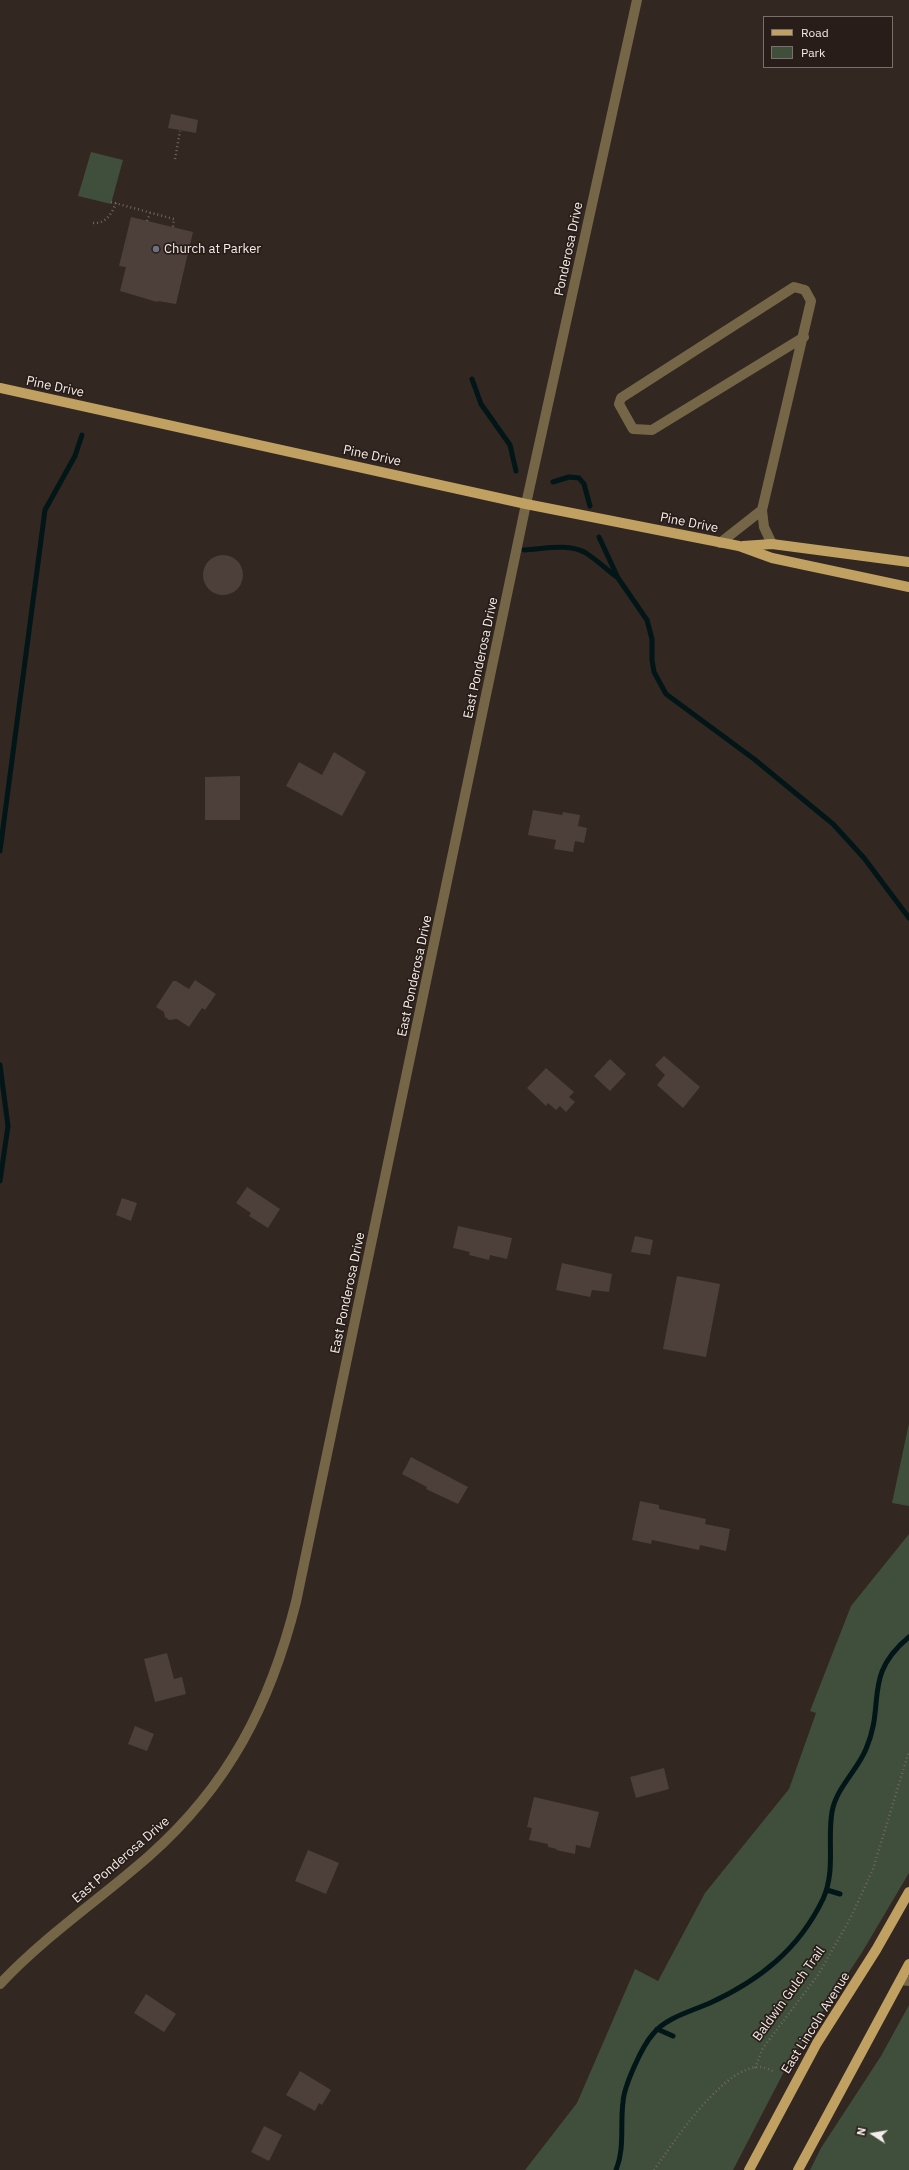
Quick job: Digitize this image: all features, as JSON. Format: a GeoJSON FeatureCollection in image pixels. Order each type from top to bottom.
{"type":"FeatureCollection","features":[{"type":"Feature","properties":{"kind":"main road","name":"Pine Drive"},"geometry":{"type":"LineString","coordinates":[[0,388],[526,504],[739,546],[772,558],[909,587]]}},
{"type":"Feature","properties":{"kind":"main road","name":"Pine Drive"},"geometry":{"type":"LineString","coordinates":[[739,546],[772,544],[909,562]]}},
{"type":"Feature","properties":{"kind":"main road","name":"East Lincoln Avenue"},"geometry":{"type":"LineString","coordinates":[[749,2170],[817,2043],[873,1954],[909,1892]]}},
{"type":"Feature","properties":{"kind":"main road"},"geometry":{"type":"LineString","coordinates":[[798,2170],[905,1980],[909,1964]]}},
{"type":"Feature","properties":{"kind":"street","name":"Ponderosa Drive"},"geometry":{"type":"LineString","coordinates":[[526,504],[637,0]]}},
{"type":"Feature","properties":{"kind":"street"},"geometry":{"type":"LineString","coordinates":[[772,544],[764,527],[762,510],[804,336],[811,301],[805,290],[794,287],[621,398],[619,404],[633,429],[652,430],[804,336]]}},
{"type":"Feature","properties":{"kind":"street","name":"East Ponderosa Drive"},"geometry":{"type":"LineString","coordinates":[[0,1984],[56,1931],[147,1857],[197,1806],[226,1770],[248,1733],[264,1701],[280,1661],[296,1602],[526,504]]}},
{"type":"Feature","properties":{"kind":"street"},"geometry":{"type":"LineString","coordinates":[[720,543],[762,510]]}},
{"type":"Feature","properties":{"kind":"path"},"geometry":{"type":"LineString","coordinates":[[175,159],[180,130]]}},
{"type":"Feature","properties":{"kind":"path"},"geometry":{"type":"LineString","coordinates":[[111,202],[174,219],[173,227]]}},
{"type":"Feature","properties":{"kind":"path"},"geometry":{"type":"LineString","coordinates":[[93,223],[105,220],[113,212],[116,203]]}},
{"type":"Feature","properties":{"kind":"path"},"geometry":{"type":"LineString","coordinates":[[147,221],[150,213]]}},
{"type":"Feature","properties":{"kind":"path","name":"Baldwin Gulch Trail"},"geometry":{"type":"LineString","coordinates":[[755,2068],[763,2048],[818,1975],[851,1917],[873,1869],[909,1751]]}},
{"type":"Feature","properties":{"kind":"path"},"geometry":{"type":"LineString","coordinates":[[654,2170],[692,2119],[722,2086],[738,2074],[755,2068],[764,2068],[775,2072]]}},
{"type":"Feature","properties":{"kind":"green space"},"geometry":{"type":"Polygon","coordinates":[[[91,152],[123,160],[111,204],[78,196],[91,152]]]}},
{"type":"Feature","properties":{"kind":"green space"},"geometry":{"type":"Polygon","coordinates":[[[909,1423],[909,1506],[892,1503],[909,1423]]]}},
{"type":"Feature","properties":{"kind":"green space"},"geometry":{"type":"Polygon","coordinates":[[[909,1534],[909,1873],[861,1954],[788,2064],[733,2170],[525,2170],[577,2103],[635,1969],[658,1981],[705,1893],[789,1789],[816,1713],[810,1711],[851,1606],[909,1534]]]}},
{"type":"Feature","properties":{"kind":"green space"},"geometry":{"type":"Polygon","coordinates":[[[909,2005],[909,2170],[810,2170],[821,2148],[881,2056],[909,2005]]]}},
{"type":"Feature","properties":{"kind":"building"},"geometry":{"type":"Polygon","coordinates":[[[171,114],[198,120],[196,133],[168,128],[171,114]]]}},
{"type":"Feature","properties":{"kind":"building","name":"Church at Parker"},"geometry":{"type":"Polygon","coordinates":[[[131,217],[193,232],[176,304],[157,302],[120,291],[126,267],[119,266],[131,217]]]}},
{"type":"Feature","properties":{"kind":"building"},"geometry":{"type":"Polygon","coordinates":[[[223,555],[231,557],[237,561],[241,567],[243,575],[241,583],[237,589],[231,593],[223,595],[215,593],[209,589],[205,583],[203,575],[205,567],[209,561],[215,557],[223,555]]]}},
{"type":"Feature","properties":{"kind":"building"},"geometry":{"type":"Polygon","coordinates":[[[334,752],[366,772],[342,816],[286,786],[299,762],[322,775],[334,752]]]}},
{"type":"Feature","properties":{"kind":"building"},"geometry":{"type":"Polygon","coordinates":[[[240,776],[240,820],[205,820],[205,777],[240,776]]]}},
{"type":"Feature","properties":{"kind":"building"},"geometry":{"type":"Polygon","coordinates":[[[533,810],[562,815],[563,812],[580,815],[578,826],[587,828],[584,843],[575,841],[573,852],[554,849],[556,840],[528,835],[533,810]]]}},
{"type":"Feature","properties":{"kind":"building"},"geometry":{"type":"Polygon","coordinates":[[[195,980],[216,994],[205,1010],[202,1008],[189,1027],[177,1019],[169,1020],[165,1017],[164,1012],[156,1007],[173,981],[176,981],[189,989],[195,980]]]}},
{"type":"Feature","properties":{"kind":"building"},"geometry":{"type":"Polygon","coordinates":[[[664,1056],[700,1087],[683,1108],[657,1085],[665,1075],[655,1065],[664,1056]]]}},
{"type":"Feature","properties":{"kind":"building"},"geometry":{"type":"Polygon","coordinates":[[[610,1059],[626,1074],[610,1091],[594,1076],[610,1059]]]}},
{"type":"Feature","properties":{"kind":"building"},"geometry":{"type":"Polygon","coordinates":[[[546,1068],[574,1092],[569,1097],[575,1102],[566,1112],[560,1106],[556,1110],[548,1103],[546,1106],[527,1088],[546,1068]]]}},
{"type":"Feature","properties":{"kind":"building"},"geometry":{"type":"Polygon","coordinates":[[[247,1187],[280,1209],[268,1228],[249,1216],[251,1213],[236,1203],[247,1187]]]}},
{"type":"Feature","properties":{"kind":"building"},"geometry":{"type":"Polygon","coordinates":[[[122,1198],[137,1203],[131,1221],[116,1215],[122,1198]]]}},
{"type":"Feature","properties":{"kind":"building"},"geometry":{"type":"Polygon","coordinates":[[[458,1226],[512,1238],[507,1259],[490,1255],[489,1260],[469,1255],[470,1252],[453,1248],[458,1226]]]}},
{"type":"Feature","properties":{"kind":"building"},"geometry":{"type":"Polygon","coordinates":[[[635,1236],[653,1240],[650,1255],[631,1252],[635,1236]]]}},
{"type":"Feature","properties":{"kind":"building"},"geometry":{"type":"Polygon","coordinates":[[[562,1263],[612,1274],[609,1292],[592,1290],[590,1297],[556,1290],[562,1263]]]}},
{"type":"Feature","properties":{"kind":"building"},"geometry":{"type":"Polygon","coordinates":[[[677,1276],[720,1284],[706,1357],[663,1349],[677,1276]]]}},
{"type":"Feature","properties":{"kind":"building"},"geometry":{"type":"Polygon","coordinates":[[[411,1457],[468,1487],[458,1504],[426,1489],[427,1487],[402,1474],[411,1457]]]}},
{"type":"Feature","properties":{"kind":"building"},"geometry":{"type":"Polygon","coordinates":[[[640,1501],[659,1505],[659,1509],[706,1519],[705,1524],[730,1529],[726,1551],[700,1545],[699,1550],[652,1540],[651,1544],[632,1540],[640,1501]]]}},
{"type":"Feature","properties":{"kind":"building"},"geometry":{"type":"Polygon","coordinates":[[[167,1653],[174,1679],[182,1677],[186,1694],[155,1702],[144,1659],[167,1653]]]}},
{"type":"Feature","properties":{"kind":"building"},"geometry":{"type":"Polygon","coordinates":[[[135,1726],[154,1734],[147,1751],[128,1744],[135,1726]]]}},
{"type":"Feature","properties":{"kind":"building"},"geometry":{"type":"Polygon","coordinates":[[[664,1768],[669,1789],[636,1798],[630,1777],[664,1768]]]}},
{"type":"Feature","properties":{"kind":"building"},"geometry":{"type":"Polygon","coordinates":[[[534,1797],[599,1812],[590,1848],[576,1845],[575,1854],[556,1850],[557,1849],[548,1847],[548,1844],[529,1840],[532,1828],[527,1827],[534,1797]]]}},
{"type":"Feature","properties":{"kind":"building"},"geometry":{"type":"Polygon","coordinates":[[[308,1850],[339,1863],[326,1894],[295,1881],[308,1850]]]}},
{"type":"Feature","properties":{"kind":"building"},"geometry":{"type":"Polygon","coordinates":[[[146,1994],[176,2014],[164,2032],[134,2013],[146,1994]]]}},
{"type":"Feature","properties":{"kind":"building"},"geometry":{"type":"Polygon","coordinates":[[[300,2071],[331,2090],[322,2105],[319,2103],[315,2111],[286,2095],[300,2071]]]}},
{"type":"Feature","properties":{"kind":"building"},"geometry":{"type":"Polygon","coordinates":[[[264,2126],[282,2135],[269,2161],[251,2152],[264,2126]]]}},
{"type":"Feature","properties":{"kind":"waterway"},"geometry":{"type":"LineString","coordinates":[[472,379],[481,404],[510,445],[516,471]]}},
{"type":"Feature","properties":{"kind":"waterway"},"geometry":{"type":"LineString","coordinates":[[0,851],[45,510],[75,456],[82,435]]}},
{"type":"Feature","properties":{"kind":"waterway"},"geometry":{"type":"LineString","coordinates":[[553,482],[569,477],[579,478],[584,484],[590,506]]}},
{"type":"Feature","properties":{"kind":"waterway"},"geometry":{"type":"LineString","coordinates":[[599,537],[618,578],[647,620],[652,639],[652,660],[654,672],[666,694],[754,759],[833,824],[864,858],[909,918]]}},
{"type":"Feature","properties":{"kind":"waterway"},"geometry":{"type":"LineString","coordinates":[[524,550],[556,547],[579,550],[586,553],[618,578]]}},
{"type":"Feature","properties":{"kind":"waterway"},"geometry":{"type":"LineString","coordinates":[[0,1065],[8,1126],[0,1181]]}},
{"type":"Feature","properties":{"kind":"waterway"},"geometry":{"type":"LineString","coordinates":[[616,2170],[619,2162],[622,2136],[622,2111],[624,2095],[639,2057],[653,2034],[658,2028],[672,2019],[728,1994],[761,1973],[790,1948],[813,1917],[823,1899],[829,1877],[831,1823],[834,1803],[842,1787],[862,1757],[872,1733],[875,1718],[877,1690],[885,1664],[894,1651],[909,1637]]}},
{"type":"Feature","properties":{"kind":"waterway"},"geometry":{"type":"LineString","coordinates":[[827,1890],[840,1894]]}},
{"type":"Feature","properties":{"kind":"waterway"},"geometry":{"type":"LineString","coordinates":[[657,2029],[673,2036]]}},
{"type":"Feature","properties":{"kind":"place","name":"Church at Parker"},"geometry":{"type":"Point","coordinates":[156,249]}}]}
